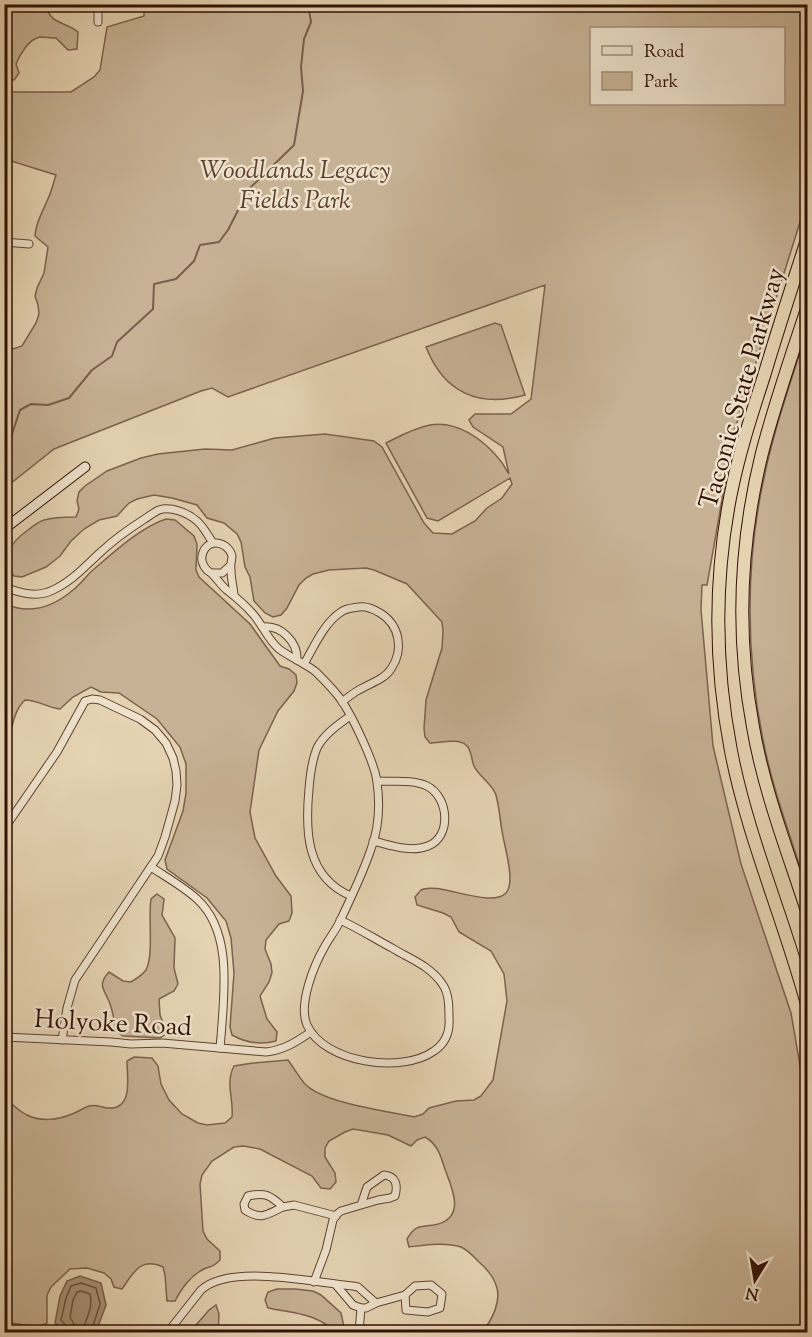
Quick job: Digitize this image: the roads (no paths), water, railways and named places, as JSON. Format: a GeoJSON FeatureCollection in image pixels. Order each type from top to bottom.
{"type":"FeatureCollection","features":[{"type":"Feature","properties":{"kind":"highway","name":"Taconic State Parkway"},"geometry":{"type":"LineString","coordinates":[[807,237],[735,475],[722,549],[718,625],[723,701],[736,776],[790,945],[807,1008]]}},
{"type":"Feature","properties":{"kind":"highway","name":"Taconic State Parkway"},"geometry":{"type":"LineString","coordinates":[[807,306],[769,429],[755,485],[745,552],[742,627],[747,694],[758,752],[807,914]]}},
{"type":"Feature","properties":{"kind":"street"},"geometry":{"type":"LineString","coordinates":[[98,4],[98,22]]}},
{"type":"Feature","properties":{"kind":"street"},"geometry":{"type":"LineString","coordinates":[[4,242],[29,244]]}},
{"type":"Feature","properties":{"kind":"street"},"geometry":{"type":"LineString","coordinates":[[4,529],[85,467]]}},
{"type":"Feature","properties":{"kind":"street"},"geometry":{"type":"LineString","coordinates":[[4,587],[28,594],[52,591],[73,578],[103,549],[128,530],[158,511],[167,509],[177,510],[198,521],[213,543]]}},
{"type":"Feature","properties":{"kind":"street"},"geometry":{"type":"LineString","coordinates":[[234,594],[230,566],[232,557],[229,549],[222,544],[213,543],[203,551],[202,564],[255,616],[278,648],[316,672],[342,702],[375,770],[377,781],[379,804],[373,841],[351,896],[309,982],[304,1016],[311,1032],[339,1053],[369,1062],[386,1064],[407,1062],[436,1050],[442,1044],[450,1028],[449,1006],[443,985],[420,962],[395,951],[340,920]]}},
{"type":"Feature","properties":{"kind":"street"},"geometry":{"type":"LineString","coordinates":[[212,573],[222,573],[230,566]]}},
{"type":"Feature","properties":{"kind":"street"},"geometry":{"type":"LineString","coordinates":[[301,662],[341,611],[363,607],[374,609],[389,618],[397,631],[399,643],[392,668],[385,676],[355,692],[342,702]]}},
{"type":"Feature","properties":{"kind":"street"},"geometry":{"type":"LineString","coordinates":[[263,627],[269,626],[277,629],[289,638],[297,648],[301,662]]}},
{"type":"Feature","properties":{"kind":"street"},"geometry":{"type":"LineString","coordinates":[[4,829],[57,752],[85,701],[100,700],[140,719],[155,730],[166,743],[173,758],[177,785],[165,837],[158,856],[75,980],[67,1008],[62,1040]]}},
{"type":"Feature","properties":{"kind":"street"},"geometry":{"type":"LineString","coordinates":[[350,716],[331,730],[317,748],[309,783],[306,818],[313,856],[323,876],[332,886],[351,896]]}},
{"type":"Feature","properties":{"kind":"street"},"geometry":{"type":"LineString","coordinates":[[373,841],[410,849],[427,847],[437,840],[444,828],[445,818],[443,806],[436,792],[425,784],[377,781]]}},
{"type":"Feature","properties":{"kind":"street"},"geometry":{"type":"LineString","coordinates":[[151,867],[196,898],[212,920],[218,935],[224,965],[220,1048]]}},
{"type":"Feature","properties":{"kind":"street","name":"Holyoke Road"},"geometry":{"type":"LineString","coordinates":[[4,1037],[131,1044],[162,1043],[266,1052],[287,1047],[311,1032]]}},
{"type":"Feature","properties":{"kind":"street"},"geometry":{"type":"LineString","coordinates":[[314,1282],[336,1216],[341,1211],[395,1196],[397,1184],[393,1178],[384,1175],[367,1187],[361,1205]]}},
{"type":"Feature","properties":{"kind":"street"},"geometry":{"type":"LineString","coordinates":[[282,1207],[267,1194],[248,1196],[244,1204],[245,1210],[254,1216],[270,1214],[282,1207],[294,1204],[336,1216]]}},
{"type":"Feature","properties":{"kind":"street"},"geometry":{"type":"LineString","coordinates":[[168,1332],[208,1284],[253,1275],[358,1287],[376,1303]]}},
{"type":"Feature","properties":{"kind":"street"},"geometry":{"type":"LineString","coordinates":[[336,1285],[353,1305],[361,1308],[405,1295],[415,1286],[431,1285],[442,1294],[440,1308],[428,1312],[406,1310],[405,1295]]}},
{"type":"Feature","properties":{"kind":"street"},"geometry":{"type":"LineString","coordinates":[[359,1332],[361,1308]]}},
{"type":"Feature","properties":{"kind":"water"},"geometry":{"type":"Polygon","coordinates":[[[80,1276],[101,1283],[106,1305],[96,1332],[64,1332],[55,1323],[60,1296],[67,1281],[80,1276]]]}},
{"type":"Feature","properties":{"kind":"waterway"},"geometry":{"type":"LineString","coordinates":[[4,448],[9,443],[20,410],[31,404],[48,405],[69,398],[92,370],[112,356],[117,342],[153,309],[154,284],[176,279],[194,261],[200,245],[219,242],[228,230],[249,189],[294,145],[303,91],[301,67],[304,39],[311,22],[308,4]]}},
{"type":"Feature","properties":{"kind":"park label","name":"Woodlands Legacy Fields Park"},"geometry":{"type":"Point","coordinates":[295,184]}}]}
